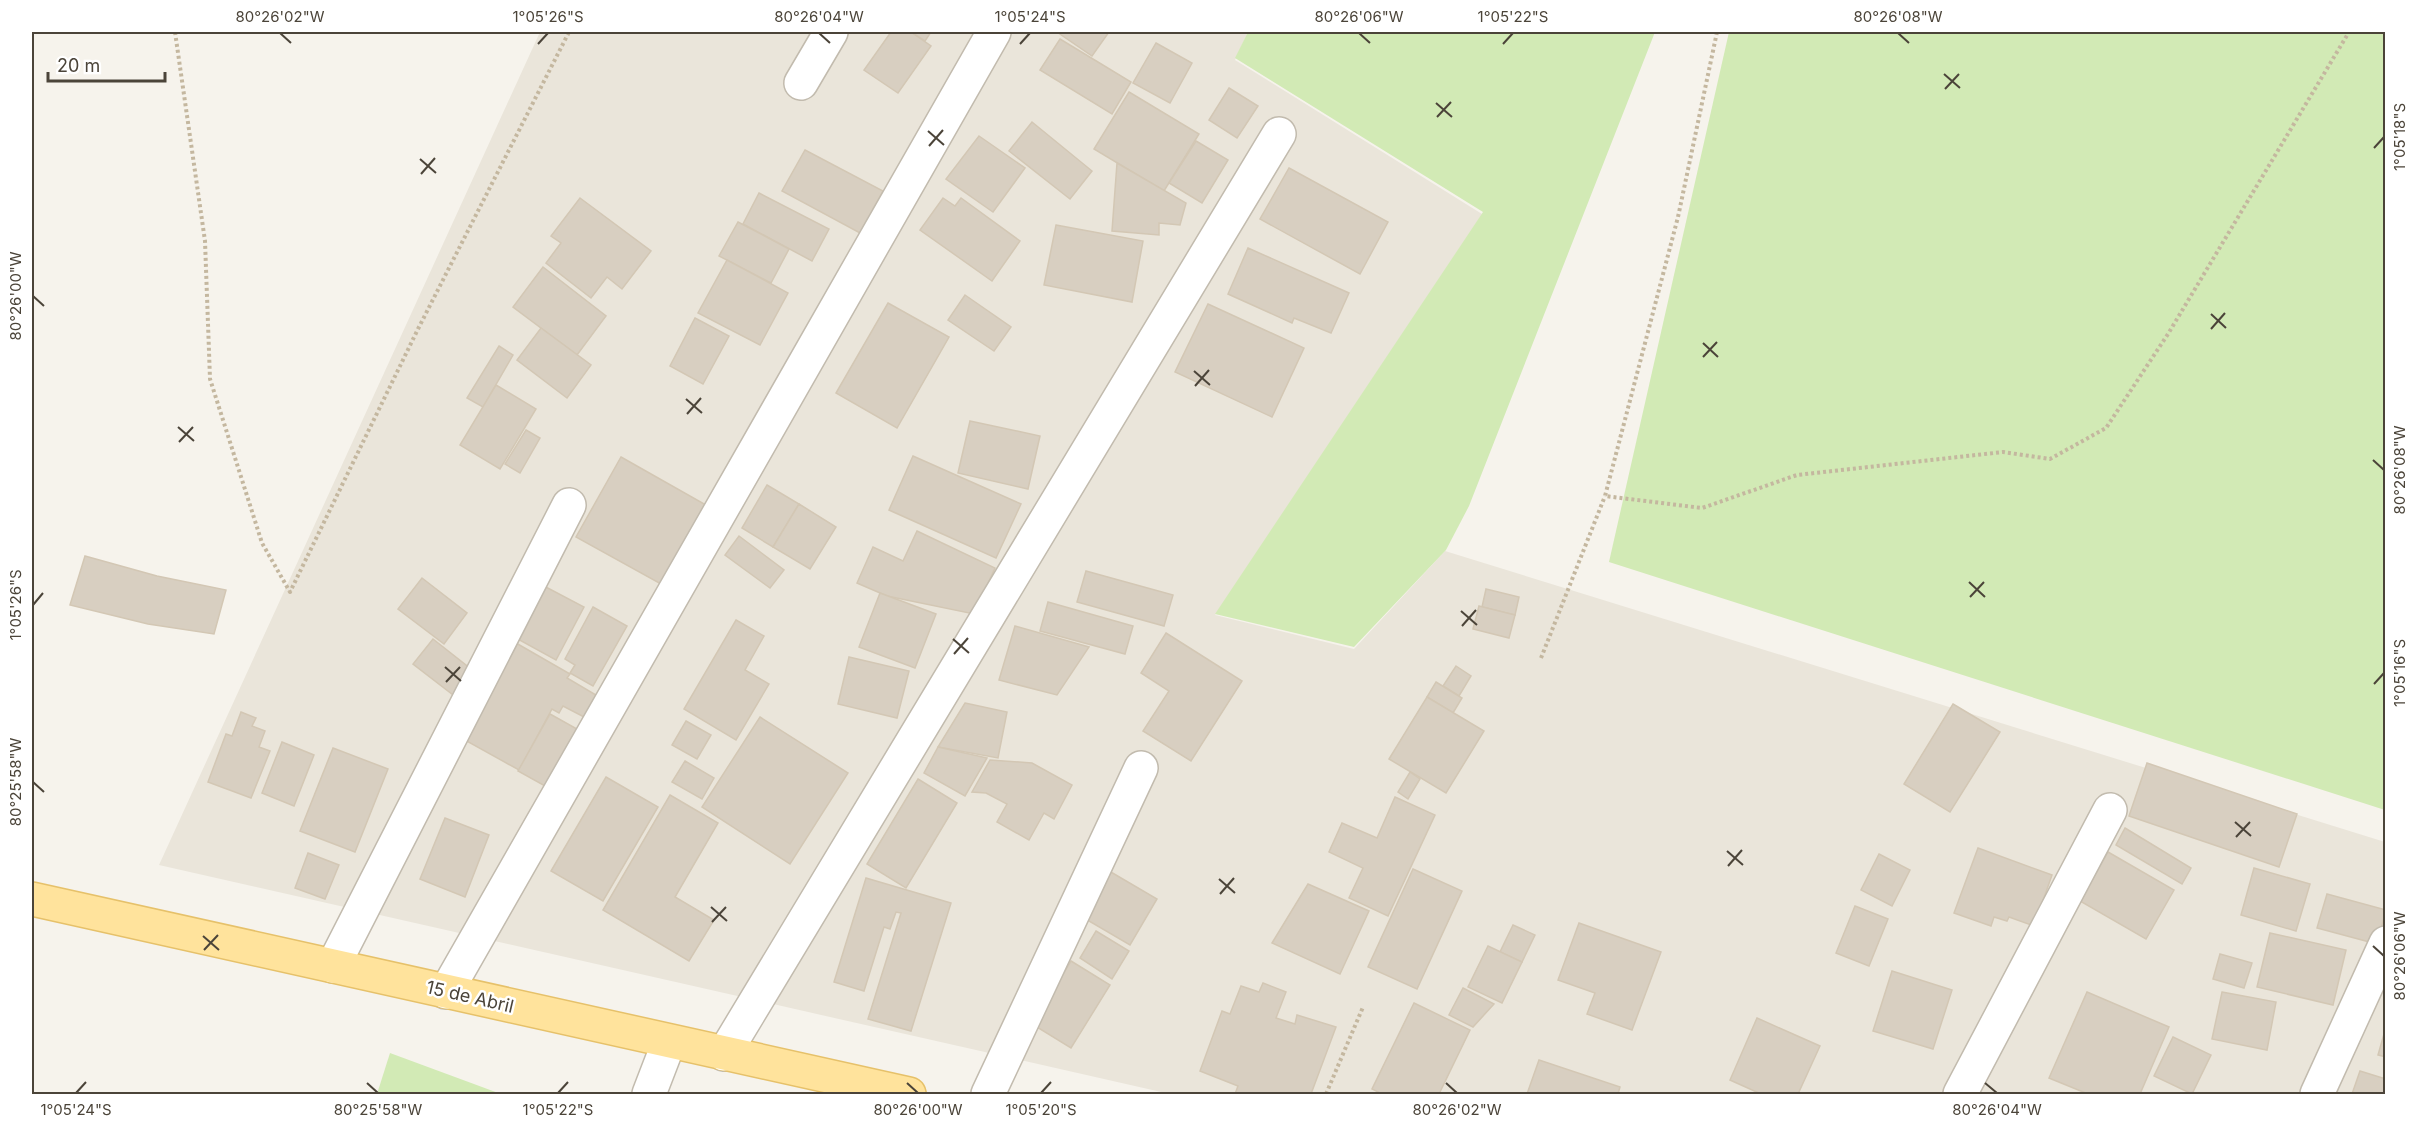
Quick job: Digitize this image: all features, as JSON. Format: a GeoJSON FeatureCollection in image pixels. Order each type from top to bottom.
{"type":"FeatureCollection","features":[{"type":"Feature","properties":{"kind":"main road","name":"15 de Abril"},"geometry":{"type":"LineString","coordinates":[[32,899],[909,1095]]}},
{"type":"Feature","properties":{"kind":"street"},"geometry":{"type":"LineString","coordinates":[[801,83],[831,32]]}},
{"type":"Feature","properties":{"kind":"street"},"geometry":{"type":"LineString","coordinates":[[446,992],[994,32]]}},
{"type":"Feature","properties":{"kind":"street"},"geometry":{"type":"LineString","coordinates":[[724,1054],[1279,134]]}},
{"type":"Feature","properties":{"kind":"street"},"geometry":{"type":"LineString","coordinates":[[333,966],[569,505]]}},
{"type":"Feature","properties":{"kind":"street"},"geometry":{"type":"LineString","coordinates":[[988,1095],[1141,768]]}},
{"type":"Feature","properties":{"kind":"street"},"geometry":{"type":"LineString","coordinates":[[1960,1095],[2110,810]]}},
{"type":"Feature","properties":{"kind":"street"},"geometry":{"type":"LineString","coordinates":[[2317,1095],[2385,943]]}},
{"type":"Feature","properties":{"kind":"street"},"geometry":{"type":"LineString","coordinates":[[649,1095],[669,1042]]}},
{"type":"Feature","properties":{"kind":"path"},"geometry":{"type":"LineString","coordinates":[[175,32],[205,241],[210,379],[262,543],[290,592],[418,329],[569,32]]}},
{"type":"Feature","properties":{"kind":"path"},"geometry":{"type":"LineString","coordinates":[[1541,658],[1605,496],[1678,217],[1717,32]]}},
{"type":"Feature","properties":{"kind":"path"},"geometry":{"type":"LineString","coordinates":[[1605,496],[1702,508],[1797,475],[2003,452],[2050,459],[2106,428],[2175,324],[2349,32]]}},
{"type":"Feature","properties":{"kind":"path"},"geometry":{"type":"LineString","coordinates":[[1326,1095],[1363,1007]]}},
{"type":"Feature","properties":{"kind":"shaded area"},"geometry":{"type":"Polygon","coordinates":[[[540,32],[1248,32],[1235,60],[1482,214],[1215,615],[1354,649],[1445,551],[2385,842],[2385,1094],[1170,1094],[159,865],[540,32]]]}},
{"type":"Feature","properties":{"kind":"green space"},"geometry":{"type":"Polygon","coordinates":[[[1248,32],[1655,32],[1469,506],[1446,550],[1354,647],[1215,614],[1483,212],[1235,58],[1248,32]]]}},
{"type":"Feature","properties":{"kind":"green space"},"geometry":{"type":"Polygon","coordinates":[[[1729,32],[2385,32],[2385,810],[1609,562],[1729,32]]]}},
{"type":"Feature","properties":{"kind":"green space"},"geometry":{"type":"Polygon","coordinates":[[[390,1053],[501,1094],[377,1094],[390,1053]]]}},
{"type":"Feature","properties":{"kind":"building"},"geometry":{"type":"Polygon","coordinates":[[[891,32],[911,32],[931,46],[898,93],[864,70],[891,32]]]}},
{"type":"Feature","properties":{"kind":"building"},"geometry":{"type":"Polygon","coordinates":[[[911,32],[931,32],[925,41],[911,32]]]}},
{"type":"Feature","properties":{"kind":"building"},"geometry":{"type":"Polygon","coordinates":[[[1057,32],[1109,32],[1092,56],[1057,32]]]}},
{"type":"Feature","properties":{"kind":"building"},"geometry":{"type":"Polygon","coordinates":[[[1060,39],[1131,82],[1112,114],[1040,70],[1060,39]]]}},
{"type":"Feature","properties":{"kind":"building"},"geometry":{"type":"Polygon","coordinates":[[[1156,43],[1192,63],[1170,103],[1133,83],[1156,43]]]}},
{"type":"Feature","properties":{"kind":"building"},"geometry":{"type":"Polygon","coordinates":[[[1229,88],[1258,106],[1237,138],[1209,120],[1229,88]]]}},
{"type":"Feature","properties":{"kind":"building"},"geometry":{"type":"Polygon","coordinates":[[[1129,92],[1199,134],[1164,191],[1094,149],[1129,92]]]}},
{"type":"Feature","properties":{"kind":"building"},"geometry":{"type":"Polygon","coordinates":[[[1032,122],[1092,171],[1070,199],[1009,151],[1032,122]]]}},
{"type":"Feature","properties":{"kind":"building"},"geometry":{"type":"Polygon","coordinates":[[[979,136],[1025,168],[993,212],[946,179],[979,136]]]}},
{"type":"Feature","properties":{"kind":"building"},"geometry":{"type":"Polygon","coordinates":[[[1196,141],[1228,160],[1202,203],[1169,183],[1196,141]]]}},
{"type":"Feature","properties":{"kind":"building"},"geometry":{"type":"Polygon","coordinates":[[[805,150],[883,191],[860,233],[782,191],[805,150]]]}},
{"type":"Feature","properties":{"kind":"building"},"geometry":{"type":"Polygon","coordinates":[[[1117,163],[1186,203],[1180,225],[1159,223],[1159,235],[1112,231],[1117,163]]]}},
{"type":"Feature","properties":{"kind":"building"},"geometry":{"type":"Polygon","coordinates":[[[1289,168],[1388,222],[1360,274],[1260,219],[1289,168]]]}},
{"type":"Feature","properties":{"kind":"building"},"geometry":{"type":"Polygon","coordinates":[[[759,193],[829,229],[812,261],[743,224],[759,193]]]}},
{"type":"Feature","properties":{"kind":"building"},"geometry":{"type":"Polygon","coordinates":[[[580,198],[651,251],[622,289],[607,277],[591,298],[546,263],[561,243],[551,236],[580,198]]]}},
{"type":"Feature","properties":{"kind":"building"},"geometry":{"type":"Polygon","coordinates":[[[943,198],[955,206],[961,198],[1020,241],[992,281],[920,230],[943,198]]]}},
{"type":"Feature","properties":{"kind":"building"},"geometry":{"type":"Polygon","coordinates":[[[738,222],[789,249],[771,283],[719,256],[738,222]]]}},
{"type":"Feature","properties":{"kind":"building"},"geometry":{"type":"Polygon","coordinates":[[[1056,225],[1143,241],[1132,302],[1044,285],[1056,225]]]}},
{"type":"Feature","properties":{"kind":"building"},"geometry":{"type":"Polygon","coordinates":[[[1248,248],[1349,293],[1331,333],[1294,318],[1292,323],[1228,294],[1248,248]]]}},
{"type":"Feature","properties":{"kind":"building"},"geometry":{"type":"Polygon","coordinates":[[[727,260],[788,293],[760,345],[698,313],[727,260]]]}},
{"type":"Feature","properties":{"kind":"building"},"geometry":{"type":"Polygon","coordinates":[[[543,267],[606,316],[577,355],[513,307],[543,267]]]}},
{"type":"Feature","properties":{"kind":"building"},"geometry":{"type":"Polygon","coordinates":[[[965,295],[1011,327],[994,351],[948,320],[965,295]]]}},
{"type":"Feature","properties":{"kind":"building"},"geometry":{"type":"Polygon","coordinates":[[[888,303],[949,337],[897,428],[836,393],[888,303]]]}},
{"type":"Feature","properties":{"kind":"building"},"geometry":{"type":"Polygon","coordinates":[[[1208,304],[1304,348],[1272,417],[1175,372],[1208,304]]]}},
{"type":"Feature","properties":{"kind":"building"},"geometry":{"type":"Polygon","coordinates":[[[695,318],[729,336],[703,384],[670,366],[695,318]]]}},
{"type":"Feature","properties":{"kind":"building"},"geometry":{"type":"Polygon","coordinates":[[[541,328],[591,365],[567,398],[517,360],[541,328]]]}},
{"type":"Feature","properties":{"kind":"building"},"geometry":{"type":"Polygon","coordinates":[[[499,346],[513,355],[483,407],[467,398],[499,346]]]}},
{"type":"Feature","properties":{"kind":"building"},"geometry":{"type":"Polygon","coordinates":[[[496,385],[536,409],[500,469],[460,445],[496,385]]]}},
{"type":"Feature","properties":{"kind":"building"},"geometry":{"type":"Polygon","coordinates":[[[970,421],[1040,436],[1028,489],[958,473],[970,421]]]}},
{"type":"Feature","properties":{"kind":"building"},"geometry":{"type":"Polygon","coordinates":[[[526,430],[540,438],[520,473],[505,464],[526,430]]]}},
{"type":"Feature","properties":{"kind":"building"},"geometry":{"type":"Polygon","coordinates":[[[913,456],[1021,504],[996,558],[889,510],[913,456]]]}},
{"type":"Feature","properties":{"kind":"building"},"geometry":{"type":"Polygon","coordinates":[[[621,457],[706,505],[661,584],[576,537],[621,457]]]}},
{"type":"Feature","properties":{"kind":"building"},"geometry":{"type":"Polygon","coordinates":[[[767,485],[799,504],[773,547],[742,528],[767,485]]]}},
{"type":"Feature","properties":{"kind":"building"},"geometry":{"type":"Polygon","coordinates":[[[799,504],[836,527],[810,569],[773,547],[799,504]]]}},
{"type":"Feature","properties":{"kind":"building"},"geometry":{"type":"Polygon","coordinates":[[[917,531],[995,568],[974,614],[887,596],[857,583],[873,547],[903,561],[917,531]]]}},
{"type":"Feature","properties":{"kind":"building"},"geometry":{"type":"Polygon","coordinates":[[[739,536],[784,570],[770,588],[725,555],[739,536]]]}},
{"type":"Feature","properties":{"kind":"building"},"geometry":{"type":"Polygon","coordinates":[[[85,556],[157,576],[226,590],[214,634],[148,624],[70,605],[85,556]]]}},
{"type":"Feature","properties":{"kind":"building"},"geometry":{"type":"Polygon","coordinates":[[[1086,571],[1173,595],[1164,626],[1077,602],[1086,571]]]}},
{"type":"Feature","properties":{"kind":"building"},"geometry":{"type":"Polygon","coordinates":[[[422,578],[467,613],[444,644],[398,609],[422,578]]]}},
{"type":"Feature","properties":{"kind":"building"},"geometry":{"type":"Polygon","coordinates":[[[542,585],[584,607],[556,660],[514,637],[542,585]]]}},
{"type":"Feature","properties":{"kind":"building"},"geometry":{"type":"Polygon","coordinates":[[[1486,589],[1519,597],[1515,615],[1482,607],[1486,589]]]}},
{"type":"Feature","properties":{"kind":"building"},"geometry":{"type":"Polygon","coordinates":[[[880,593],[936,614],[915,668],[859,647],[880,593]]]}},
{"type":"Feature","properties":{"kind":"building"},"geometry":{"type":"Polygon","coordinates":[[[1048,602],[1133,626],[1125,654],[1040,631],[1048,602]]]}},
{"type":"Feature","properties":{"kind":"building"},"geometry":{"type":"Polygon","coordinates":[[[1479,606],[1515,615],[1509,638],[1473,629],[1479,606]]]}},
{"type":"Feature","properties":{"kind":"building"},"geometry":{"type":"Polygon","coordinates":[[[593,607],[627,626],[593,686],[570,673],[575,665],[565,659],[593,607]]]}},
{"type":"Feature","properties":{"kind":"building"},"geometry":{"type":"Polygon","coordinates":[[[736,620],[764,636],[745,670],[769,684],[736,740],[684,709],[736,620]]]}},
{"type":"Feature","properties":{"kind":"building"},"geometry":{"type":"Polygon","coordinates":[[[1015,626],[1089,647],[1057,695],[999,680],[1015,626]]]}},
{"type":"Feature","properties":{"kind":"building"},"geometry":{"type":"Polygon","coordinates":[[[1166,633],[1242,681],[1191,761],[1143,731],[1169,691],[1141,673],[1166,633]]]}},
{"type":"Feature","properties":{"kind":"building"},"geometry":{"type":"Polygon","coordinates":[[[433,639],[476,673],[457,698],[413,664],[433,639]]]}},
{"type":"Feature","properties":{"kind":"building"},"geometry":{"type":"Polygon","coordinates":[[[516,643],[570,674],[567,678],[596,695],[584,717],[563,706],[559,713],[552,709],[519,770],[463,739],[516,643]]]}},
{"type":"Feature","properties":{"kind":"building"},"geometry":{"type":"Polygon","coordinates":[[[849,657],[909,671],[897,718],[838,704],[849,657]]]}},
{"type":"Feature","properties":{"kind":"building"},"geometry":{"type":"Polygon","coordinates":[[[1456,666],[1471,676],[1459,696],[1443,686],[1456,666]]]}},
{"type":"Feature","properties":{"kind":"building"},"geometry":{"type":"Polygon","coordinates":[[[1436,682],[1462,698],[1453,713],[1427,697],[1436,682]]]}},
{"type":"Feature","properties":{"kind":"building"},"geometry":{"type":"Polygon","coordinates":[[[1427,697],[1484,731],[1446,793],[1389,759],[1427,697]]]}},
{"type":"Feature","properties":{"kind":"building"},"geometry":{"type":"Polygon","coordinates":[[[965,703],[1007,712],[998,758],[938,747],[965,703]]]}},
{"type":"Feature","properties":{"kind":"building"},"geometry":{"type":"Polygon","coordinates":[[[1953,704],[2000,732],[1950,812],[1904,784],[1953,704]]]}},
{"type":"Feature","properties":{"kind":"building"},"geometry":{"type":"Polygon","coordinates":[[[241,712],[256,718],[252,726],[265,731],[259,747],[270,751],[251,798],[208,782],[226,734],[232,736],[241,712]]]}},
{"type":"Feature","properties":{"kind":"building"},"geometry":{"type":"Polygon","coordinates":[[[550,714],[577,729],[545,786],[518,771],[550,714]]]}},
{"type":"Feature","properties":{"kind":"building"},"geometry":{"type":"Polygon","coordinates":[[[760,717],[848,773],[790,864],[702,807],[760,717]]]}},
{"type":"Feature","properties":{"kind":"building"},"geometry":{"type":"Polygon","coordinates":[[[686,721],[711,735],[697,759],[672,745],[686,721]]]}},
{"type":"Feature","properties":{"kind":"building"},"geometry":{"type":"Polygon","coordinates":[[[282,742],[314,755],[294,806],[262,793],[282,742]]]}},
{"type":"Feature","properties":{"kind":"building"},"geometry":{"type":"Polygon","coordinates":[[[938,747],[987,758],[965,796],[924,773],[938,747]]]}},
{"type":"Feature","properties":{"kind":"building"},"geometry":{"type":"Polygon","coordinates":[[[333,748],[388,769],[355,852],[300,831],[333,748]]]}},
{"type":"Feature","properties":{"kind":"building"},"geometry":{"type":"Polygon","coordinates":[[[990,760],[1032,763],[1072,785],[1054,819],[1044,813],[1029,840],[997,822],[1007,804],[986,793],[972,792],[990,760]]]}},
{"type":"Feature","properties":{"kind":"building"},"geometry":{"type":"Polygon","coordinates":[[[685,761],[714,778],[702,799],[672,782],[685,761]]]}},
{"type":"Feature","properties":{"kind":"building"},"geometry":{"type":"Polygon","coordinates":[[[2147,763],[2297,814],[2279,867],[2129,816],[2147,763]]]}},
{"type":"Feature","properties":{"kind":"building"},"geometry":{"type":"Polygon","coordinates":[[[1410,772],[1420,779],[1408,799],[1398,792],[1410,772]]]}},
{"type":"Feature","properties":{"kind":"building"},"geometry":{"type":"Polygon","coordinates":[[[606,777],[658,807],[603,901],[551,871],[606,777]]]}},
{"type":"Feature","properties":{"kind":"building"},"geometry":{"type":"Polygon","coordinates":[[[918,779],[957,803],[906,888],[867,864],[918,779]]]}},
{"type":"Feature","properties":{"kind":"building"},"geometry":{"type":"Polygon","coordinates":[[[670,795],[718,823],[675,897],[714,920],[689,961],[603,910],[670,795]]]}},
{"type":"Feature","properties":{"kind":"building"},"geometry":{"type":"Polygon","coordinates":[[[1395,797],[1435,815],[1388,916],[1349,898],[1363,868],[1329,852],[1342,823],[1377,838],[1395,797]]]}},
{"type":"Feature","properties":{"kind":"building"},"geometry":{"type":"Polygon","coordinates":[[[445,818],[489,835],[465,897],[420,879],[445,818]]]}},
{"type":"Feature","properties":{"kind":"building"},"geometry":{"type":"Polygon","coordinates":[[[2125,828],[2191,868],[2182,884],[2116,845],[2125,828]]]}},
{"type":"Feature","properties":{"kind":"building"},"geometry":{"type":"Polygon","coordinates":[[[1978,848],[2052,875],[2034,926],[2009,917],[2007,921],[1994,917],[1991,926],[1954,913],[1978,848]]]}},
{"type":"Feature","properties":{"kind":"building"},"geometry":{"type":"Polygon","coordinates":[[[2108,852],[2174,890],[2146,939],[2080,901],[2108,852]]]}},
{"type":"Feature","properties":{"kind":"building"},"geometry":{"type":"Polygon","coordinates":[[[308,853],[339,865],[325,899],[295,888],[308,853]]]}},
{"type":"Feature","properties":{"kind":"building"},"geometry":{"type":"Polygon","coordinates":[[[1879,854],[1910,870],[1892,906],[1861,890],[1879,854]]]}},
{"type":"Feature","properties":{"kind":"building"},"geometry":{"type":"Polygon","coordinates":[[[1104,868],[1157,899],[1130,945],[1077,914],[1104,868]]]}},
{"type":"Feature","properties":{"kind":"building"},"geometry":{"type":"Polygon","coordinates":[[[2254,868],[2310,884],[2296,931],[2241,915],[2254,868]]]}},
{"type":"Feature","properties":{"kind":"building"},"geometry":{"type":"Polygon","coordinates":[[[1413,869],[1462,891],[1417,989],[1368,967],[1413,869]]]}},
{"type":"Feature","properties":{"kind":"building"},"geometry":{"type":"Polygon","coordinates":[[[866,878],[951,903],[911,1031],[868,1019],[901,913],[896,912],[890,929],[884,927],[864,991],[834,982],[866,878]]]}},
{"type":"Feature","properties":{"kind":"building"},"geometry":{"type":"Polygon","coordinates":[[[1308,884],[1369,911],[1340,974],[1272,943],[1308,884]]]}},
{"type":"Feature","properties":{"kind":"building"},"geometry":{"type":"Polygon","coordinates":[[[2327,894],[2386,910],[2377,944],[2317,928],[2327,894]]]}},
{"type":"Feature","properties":{"kind":"building"},"geometry":{"type":"Polygon","coordinates":[[[1855,906],[1888,919],[1869,966],[1836,953],[1855,906]]]}},
{"type":"Feature","properties":{"kind":"building"},"geometry":{"type":"Polygon","coordinates":[[[1579,923],[1661,952],[1632,1030],[1587,1014],[1595,993],[1558,980],[1579,923]]]}},
{"type":"Feature","properties":{"kind":"building"},"geometry":{"type":"Polygon","coordinates":[[[1513,925],[1535,935],[1522,962],[1500,952],[1513,925]]]}},
{"type":"Feature","properties":{"kind":"building"},"geometry":{"type":"Polygon","coordinates":[[[1096,931],[1129,951],[1112,979],[1080,958],[1096,931]]]}},
{"type":"Feature","properties":{"kind":"building"},"geometry":{"type":"Polygon","coordinates":[[[2270,933],[2346,950],[2333,1005],[2257,987],[2270,933]]]}},
{"type":"Feature","properties":{"kind":"building"},"geometry":{"type":"Polygon","coordinates":[[[1488,946],[1522,962],[1502,1003],[1468,987],[1488,946]]]}},
{"type":"Feature","properties":{"kind":"building"},"geometry":{"type":"Polygon","coordinates":[[[2220,954],[2252,963],[2244,988],[2213,979],[2220,954]]]}},
{"type":"Feature","properties":{"kind":"building"},"geometry":{"type":"Polygon","coordinates":[[[1071,961],[1110,985],[1071,1048],[1032,1024],[1071,961]]]}},
{"type":"Feature","properties":{"kind":"building"},"geometry":{"type":"Polygon","coordinates":[[[1892,971],[1952,990],[1933,1049],[1873,1031],[1892,971]]]}},
{"type":"Feature","properties":{"kind":"building"},"geometry":{"type":"Polygon","coordinates":[[[1263,983],[1286,992],[1276,1018],[1295,1024],[1297,1015],[1336,1027],[1311,1094],[1235,1094],[1238,1086],[1200,1071],[1222,1011],[1230,1014],[1241,986],[1259,992],[1263,983]]]}},
{"type":"Feature","properties":{"kind":"building"},"geometry":{"type":"Polygon","coordinates":[[[1463,988],[1494,1004],[1473,1027],[1449,1015],[1463,988]]]}},
{"type":"Feature","properties":{"kind":"building"},"geometry":{"type":"Polygon","coordinates":[[[2087,992],[2169,1027],[2140,1094],[2088,1094],[2049,1078],[2087,992]]]}},
{"type":"Feature","properties":{"kind":"building"},"geometry":{"type":"Polygon","coordinates":[[[2222,992],[2276,1002],[2267,1050],[2212,1039],[2222,992]]]}},
{"type":"Feature","properties":{"kind":"building"},"geometry":{"type":"Polygon","coordinates":[[[1414,1003],[1470,1030],[1439,1094],[1382,1094],[1372,1089],[1414,1003]]]}},
{"type":"Feature","properties":{"kind":"building"},"geometry":{"type":"Polygon","coordinates":[[[1757,1018],[1820,1046],[1798,1094],[1761,1094],[1730,1080],[1757,1018]]]}},
{"type":"Feature","properties":{"kind":"building"},"geometry":{"type":"Polygon","coordinates":[[[2386,1027],[2386,1057],[2378,1055],[2386,1027]]]}},
{"type":"Feature","properties":{"kind":"building"},"geometry":{"type":"Polygon","coordinates":[[[2173,1037],[2211,1055],[2192,1094],[2154,1076],[2173,1037]]]}},
{"type":"Feature","properties":{"kind":"building"},"geometry":{"type":"Polygon","coordinates":[[[1539,1060],[1620,1087],[1618,1094],[1527,1094],[1539,1060]]]}},
{"type":"Feature","properties":{"kind":"building"},"geometry":{"type":"Polygon","coordinates":[[[2360,1071],[2386,1079],[2386,1094],[2352,1094],[2360,1071]]]}}]}
